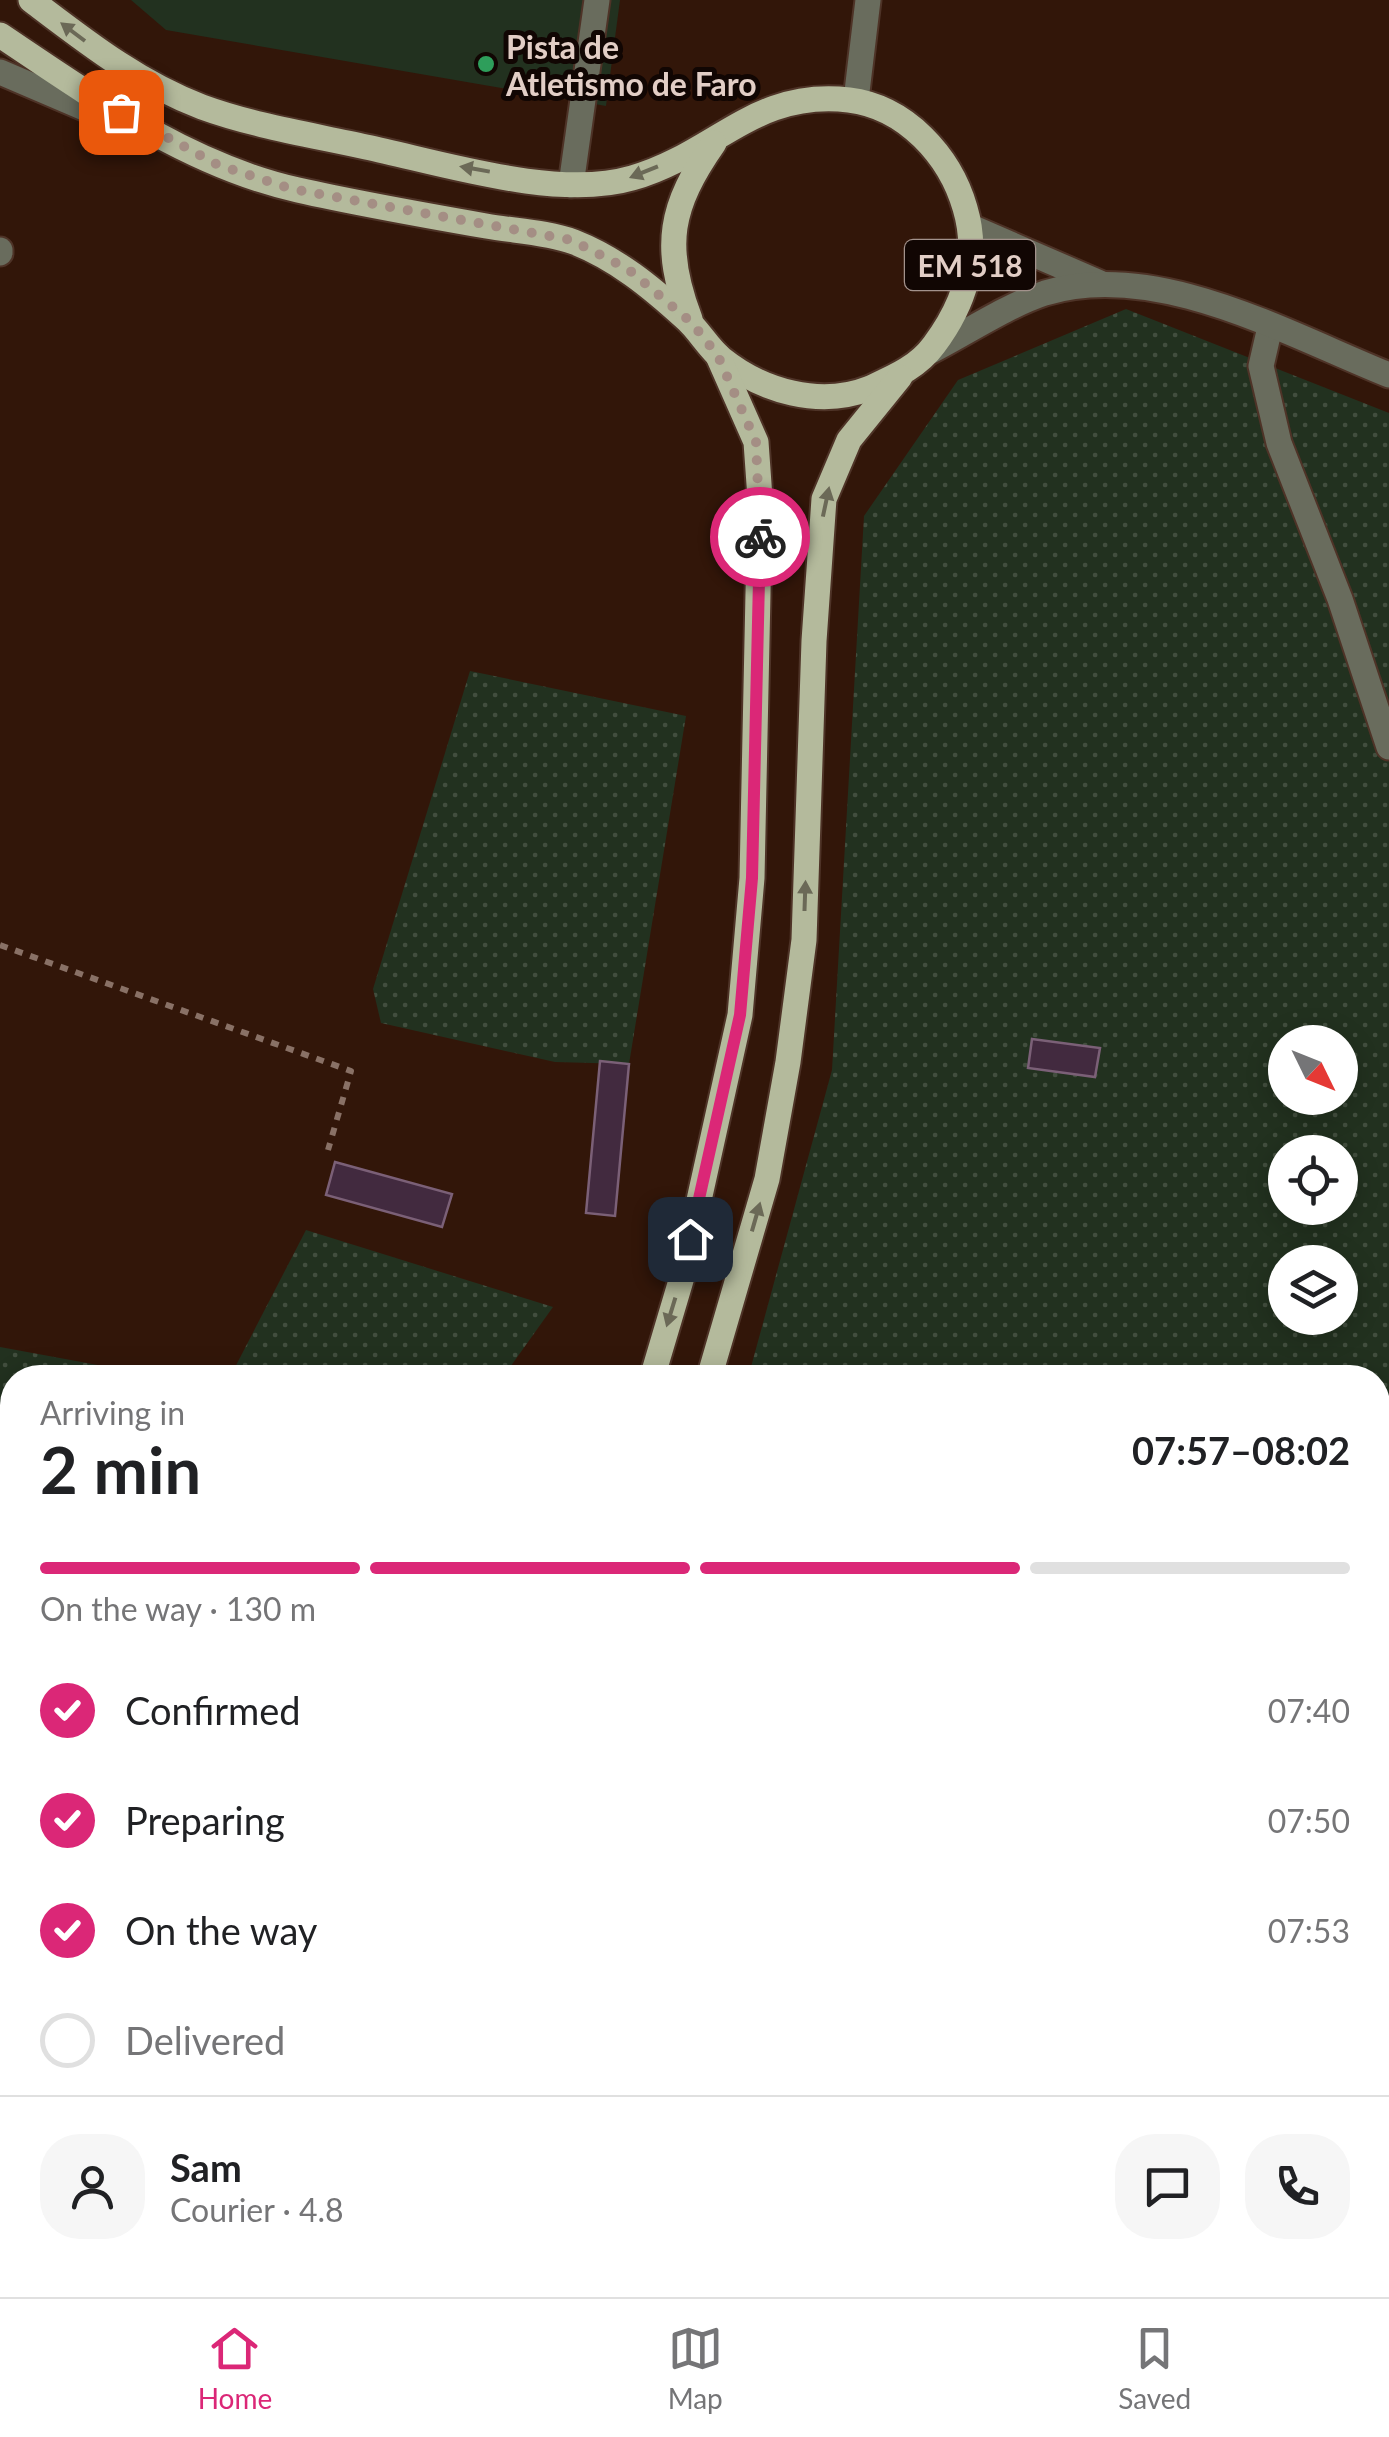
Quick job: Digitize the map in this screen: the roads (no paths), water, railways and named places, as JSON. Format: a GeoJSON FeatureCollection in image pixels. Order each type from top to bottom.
{"type":"FeatureCollection","features":[{"type":"Feature","properties":{"kind":"main road"},"geometry":{"type":"LineString","coordinates":[[31,0],[113,63],[202,107],[464,168],[571,185],[631,179],[714,142]]}},
{"type":"Feature","properties":{"kind":"main road"},"geometry":{"type":"LineString","coordinates":[[0,35],[88,94],[218,165]]}},
{"type":"Feature","properties":{"kind":"main road","name":"EM 518"},"geometry":{"type":"LineString","coordinates":[[218,165],[292,189],[571,240],[628,269],[692,323],[718,356],[759,384],[806,396],[856,393],[902,374],[929,352],[955,315],[970,272],[971,227],[958,183],[934,146],[898,117],[856,100],[805,97],[755,112],[714,142],[686,182],[672,230],[674,278],[692,323]]}},
{"type":"Feature","properties":{"kind":"main road"},"geometry":{"type":"LineString","coordinates":[[656,1365],[682,1276],[740,1015],[752,878],[760,498],[756,442],[718,356]]}},
{"type":"Feature","properties":{"kind":"main road"},"geometry":{"type":"LineString","coordinates":[[714,1365],[767,1179],[804,940],[814,641],[824,499],[848,440],[902,374]]}},
{"type":"Feature","properties":{"kind":"street"},"geometry":{"type":"LineString","coordinates":[[571,185],[598,0]]}},
{"type":"Feature","properties":{"kind":"street"},"geometry":{"type":"LineString","coordinates":[[856,100],[868,0]]}},
{"type":"Feature","properties":{"kind":"street","name":"EM 518"},"geometry":{"type":"LineString","coordinates":[[0,72],[218,165]]}},
{"type":"Feature","properties":{"kind":"street","name":"EM 518"},"geometry":{"type":"LineString","coordinates":[[971,227],[1100,283]]}},
{"type":"Feature","properties":{"kind":"street","name":"EM 518"},"geometry":{"type":"LineString","coordinates":[[929,352],[1044,294],[1100,283],[1151,285],[1389,375]]}},
{"type":"Feature","properties":{"kind":"street"},"geometry":{"type":"LineString","coordinates":[[1270,327],[1261,366],[1279,444],[1340,599],[1389,747]]}},
{"type":"Feature","properties":{"kind":"place","name":"Pista de Atletismo de Faro"},"geometry":{"type":"Point","coordinates":[486,64]}}]}
